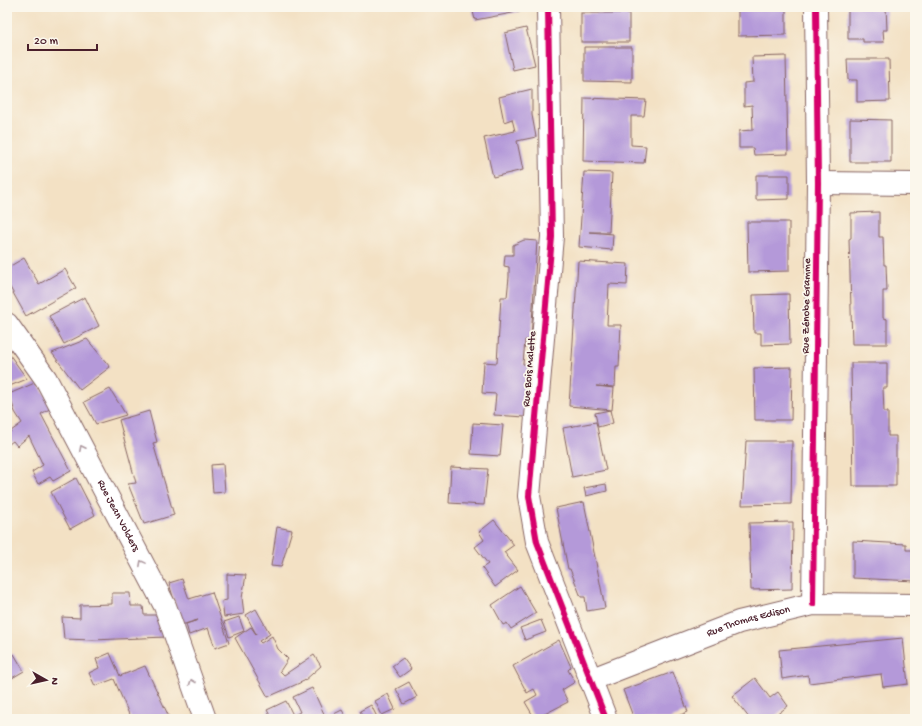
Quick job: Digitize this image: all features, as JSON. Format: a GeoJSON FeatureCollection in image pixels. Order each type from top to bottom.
{"type":"FeatureCollection","features":[{"type":"Feature","properties":{"kind":"street","name":"Rue Bois Malette"},"geometry":{"type":"LineString","coordinates":[[548,7],[552,237],[529,496],[537,542],[606,719]]}},
{"type":"Feature","properties":{"kind":"street","name":"Rue Zénobe Gramme"},"geometry":{"type":"LineString","coordinates":[[813,604],[818,184],[816,7]]}},
{"type":"Feature","properties":{"kind":"street"},"geometry":{"type":"LineString","coordinates":[[818,184],[915,184]]}},
{"type":"Feature","properties":{"kind":"street","name":"Rue Jean Volders"},"geometry":{"type":"LineString","coordinates":[[7,324],[46,379],[165,606],[205,719]]}},
{"type":"Feature","properties":{"kind":"street","name":"Rue Thomas Edison"},"geometry":{"type":"LineString","coordinates":[[590,680],[739,622],[813,604],[915,605]]}},
{"type":"Feature","properties":{"kind":"building"},"geometry":{"type":"Polygon","coordinates":[[[472,7],[522,7],[523,11],[475,20],[472,7]]]}},
{"type":"Feature","properties":{"kind":"building"},"geometry":{"type":"Polygon","coordinates":[[[848,7],[886,7],[887,30],[883,30],[884,42],[863,42],[863,39],[848,39],[848,7]]]}},
{"type":"Feature","properties":{"kind":"building"},"geometry":{"type":"Polygon","coordinates":[[[738,8],[786,8],[786,35],[738,36],[738,8]]]}},
{"type":"Feature","properties":{"kind":"building"},"geometry":{"type":"Polygon","coordinates":[[[581,13],[629,13],[629,42],[581,42],[581,13]]]}},
{"type":"Feature","properties":{"kind":"building"},"geometry":{"type":"Polygon","coordinates":[[[526,28],[535,65],[513,70],[505,33],[526,28]]]}},
{"type":"Feature","properties":{"kind":"building"},"geometry":{"type":"Polygon","coordinates":[[[584,47],[632,47],[632,82],[584,81],[584,47]]]}},
{"type":"Feature","properties":{"kind":"building"},"geometry":{"type":"Polygon","coordinates":[[[786,56],[788,154],[754,155],[753,148],[739,148],[739,131],[753,130],[752,105],[744,106],[744,83],[753,82],[752,57],[786,56]]]}},
{"type":"Feature","properties":{"kind":"building"},"geometry":{"type":"Polygon","coordinates":[[[847,59],[889,59],[890,101],[857,102],[857,80],[848,80],[847,59]]]}},
{"type":"Feature","properties":{"kind":"building"},"geometry":{"type":"Polygon","coordinates":[[[532,89],[532,115],[536,137],[517,141],[523,170],[493,177],[484,138],[515,131],[512,119],[504,122],[499,97],[532,89]]]}},
{"type":"Feature","properties":{"kind":"building"},"geometry":{"type":"Polygon","coordinates":[[[584,98],[646,100],[644,116],[631,116],[631,145],[646,146],[644,163],[583,161],[584,98]]]}},
{"type":"Feature","properties":{"kind":"building"},"geometry":{"type":"Polygon","coordinates":[[[850,119],[891,120],[891,162],[850,162],[850,119]]]}},
{"type":"Feature","properties":{"kind":"building"},"geometry":{"type":"Polygon","coordinates":[[[584,172],[612,173],[609,232],[589,232],[613,234],[612,250],[579,247],[584,172]]]}},
{"type":"Feature","properties":{"kind":"building"},"geometry":{"type":"Polygon","coordinates":[[[756,175],[789,175],[789,199],[756,200],[756,175]]]}},
{"type":"Feature","properties":{"kind":"building"},"geometry":{"type":"Polygon","coordinates":[[[879,212],[879,237],[883,237],[884,265],[886,265],[887,291],[883,291],[883,318],[887,319],[887,344],[852,344],[849,239],[851,238],[851,213],[879,212]]]}},
{"type":"Feature","properties":{"kind":"building"},"geometry":{"type":"Polygon","coordinates":[[[747,222],[789,222],[789,271],[748,272],[747,222]]]}},
{"type":"Feature","properties":{"kind":"building"},"geometry":{"type":"Polygon","coordinates":[[[524,240],[537,241],[531,340],[525,340],[523,364],[529,365],[525,417],[494,415],[496,394],[482,393],[484,362],[497,363],[501,297],[507,297],[509,277],[509,267],[504,266],[505,255],[513,255],[513,245],[524,240]]]}},
{"type":"Feature","properties":{"kind":"building"},"geometry":{"type":"Polygon","coordinates":[[[24,258],[39,284],[65,269],[76,288],[26,316],[7,282],[7,268],[24,258]]]}},
{"type":"Feature","properties":{"kind":"building"},"geometry":{"type":"Polygon","coordinates":[[[578,261],[628,264],[627,285],[609,284],[607,325],[621,325],[619,367],[616,367],[615,387],[596,386],[614,388],[612,410],[569,406],[578,261]]]}},
{"type":"Feature","properties":{"kind":"building"},"geometry":{"type":"Polygon","coordinates":[[[789,294],[790,344],[761,345],[761,333],[754,333],[753,295],[789,294]]]}},
{"type":"Feature","properties":{"kind":"building"},"geometry":{"type":"Polygon","coordinates":[[[85,297],[99,326],[64,344],[49,316],[85,297]]]}},
{"type":"Feature","properties":{"kind":"building"},"geometry":{"type":"Polygon","coordinates":[[[87,339],[110,367],[80,390],[52,353],[87,339]]]}},
{"type":"Feature","properties":{"kind":"building"},"geometry":{"type":"Polygon","coordinates":[[[7,351],[27,379],[7,387],[7,351]]]}},
{"type":"Feature","properties":{"kind":"building"},"geometry":{"type":"Polygon","coordinates":[[[851,363],[887,363],[887,388],[883,388],[884,412],[888,412],[888,436],[896,436],[896,486],[853,486],[851,363]]]}},
{"type":"Feature","properties":{"kind":"building"},"geometry":{"type":"Polygon","coordinates":[[[792,367],[791,420],[755,420],[754,368],[792,367]]]}},
{"type":"Feature","properties":{"kind":"building"},"geometry":{"type":"Polygon","coordinates":[[[37,382],[53,407],[41,414],[71,471],[53,481],[50,477],[38,484],[32,472],[43,465],[29,436],[17,446],[13,441],[9,444],[7,441],[7,434],[22,423],[15,412],[9,394],[37,382]]]}},
{"type":"Feature","properties":{"kind":"building"},"geometry":{"type":"Polygon","coordinates":[[[110,389],[126,415],[96,424],[84,402],[110,389]]]}},
{"type":"Feature","properties":{"kind":"building"},"geometry":{"type":"Polygon","coordinates":[[[610,410],[613,423],[598,427],[595,413],[610,410]]]}},
{"type":"Feature","properties":{"kind":"building"},"geometry":{"type":"Polygon","coordinates":[[[149,411],[157,442],[153,443],[174,515],[144,524],[128,484],[136,483],[119,420],[149,411]]]}},
{"type":"Feature","properties":{"kind":"building"},"geometry":{"type":"Polygon","coordinates":[[[596,422],[606,470],[572,477],[563,428],[596,422]]]}},
{"type":"Feature","properties":{"kind":"building"},"geometry":{"type":"Polygon","coordinates":[[[473,423],[503,425],[500,456],[471,454],[473,423]]]}},
{"type":"Feature","properties":{"kind":"building"},"geometry":{"type":"Polygon","coordinates":[[[746,441],[792,441],[791,504],[742,505],[746,441]]]}},
{"type":"Feature","properties":{"kind":"building"},"geometry":{"type":"Polygon","coordinates":[[[223,464],[225,492],[213,493],[211,465],[223,464]]]}},
{"type":"Feature","properties":{"kind":"building"},"geometry":{"type":"Polygon","coordinates":[[[451,467],[488,469],[484,505],[449,503],[451,467]]]}},
{"type":"Feature","properties":{"kind":"building"},"geometry":{"type":"Polygon","coordinates":[[[76,478],[95,515],[70,529],[51,492],[76,478]]]}},
{"type":"Feature","properties":{"kind":"building"},"geometry":{"type":"Polygon","coordinates":[[[606,484],[607,491],[586,496],[584,488],[606,484]]]}},
{"type":"Feature","properties":{"kind":"building"},"geometry":{"type":"Polygon","coordinates":[[[584,502],[605,608],[587,611],[585,597],[581,597],[570,569],[568,569],[556,508],[584,502]]]}},
{"type":"Feature","properties":{"kind":"building"},"geometry":{"type":"Polygon","coordinates":[[[494,520],[514,545],[504,552],[518,570],[495,587],[482,568],[488,564],[475,547],[484,540],[479,532],[494,520]]]}},
{"type":"Feature","properties":{"kind":"building"},"geometry":{"type":"Polygon","coordinates":[[[793,522],[792,589],[751,590],[749,523],[793,522]]]}},
{"type":"Feature","properties":{"kind":"building"},"geometry":{"type":"Polygon","coordinates":[[[277,527],[292,530],[281,567],[271,566],[277,527]]]}},
{"type":"Feature","properties":{"kind":"building"},"geometry":{"type":"Polygon","coordinates":[[[853,541],[906,544],[906,550],[915,550],[915,581],[853,578],[853,541]]]}},
{"type":"Feature","properties":{"kind":"building"},"geometry":{"type":"Polygon","coordinates":[[[227,574],[246,575],[242,598],[244,614],[224,617],[222,601],[227,600],[227,574]]]}},
{"type":"Feature","properties":{"kind":"building"},"geometry":{"type":"Polygon","coordinates":[[[182,579],[189,599],[212,592],[229,643],[215,648],[208,628],[189,635],[186,624],[198,620],[178,626],[175,604],[169,583],[182,579]]]}},
{"type":"Feature","properties":{"kind":"building"},"geometry":{"type":"Polygon","coordinates":[[[520,586],[536,613],[511,629],[507,623],[503,625],[492,605],[520,586]]]}},
{"type":"Feature","properties":{"kind":"building"},"geometry":{"type":"Polygon","coordinates":[[[112,593],[130,593],[131,606],[143,606],[144,615],[158,615],[166,637],[93,640],[64,639],[62,617],[80,618],[80,605],[112,604],[112,593]]]}},
{"type":"Feature","properties":{"kind":"building"},"geometry":{"type":"Polygon","coordinates":[[[256,609],[270,634],[259,641],[261,643],[272,636],[278,649],[288,659],[280,671],[284,675],[314,655],[321,666],[304,681],[268,697],[235,638],[251,627],[256,634],[246,615],[256,609]]]}},
{"type":"Feature","properties":{"kind":"building"},"geometry":{"type":"Polygon","coordinates":[[[239,617],[244,631],[229,637],[224,622],[239,617]]]}},
{"type":"Feature","properties":{"kind":"building"},"geometry":{"type":"Polygon","coordinates":[[[541,620],[546,632],[525,640],[520,628],[541,620]]]}},
{"type":"Feature","properties":{"kind":"building"},"geometry":{"type":"Polygon","coordinates":[[[903,638],[908,684],[883,687],[881,674],[809,683],[808,675],[782,679],[779,650],[903,638]]]}},
{"type":"Feature","properties":{"kind":"building"},"geometry":{"type":"Polygon","coordinates":[[[559,640],[571,667],[568,670],[575,682],[562,690],[568,702],[535,719],[525,702],[537,695],[534,689],[527,693],[513,666],[559,640]]]}},
{"type":"Feature","properties":{"kind":"building"},"geometry":{"type":"Polygon","coordinates":[[[110,653],[120,676],[145,666],[170,719],[131,719],[114,679],[95,686],[89,673],[99,668],[96,659],[110,653]]]}},
{"type":"Feature","properties":{"kind":"building"},"geometry":{"type":"Polygon","coordinates":[[[14,654],[24,671],[7,681],[7,655],[14,654]]]}},
{"type":"Feature","properties":{"kind":"building"},"geometry":{"type":"Polygon","coordinates":[[[403,658],[411,669],[400,677],[392,666],[403,658]]]}},
{"type":"Feature","properties":{"kind":"building"},"geometry":{"type":"Polygon","coordinates":[[[673,672],[688,712],[670,719],[634,719],[623,690],[673,672]]]}},
{"type":"Feature","properties":{"kind":"building"},"geometry":{"type":"Polygon","coordinates":[[[755,678],[770,698],[778,692],[788,706],[771,719],[750,719],[732,696],[755,678]]]}},
{"type":"Feature","properties":{"kind":"building"},"geometry":{"type":"Polygon","coordinates":[[[409,682],[417,697],[404,704],[396,689],[409,682]]]}},
{"type":"Feature","properties":{"kind":"building"},"geometry":{"type":"Polygon","coordinates":[[[312,688],[326,718],[342,710],[347,719],[296,719],[294,715],[300,712],[293,697],[312,688]]]}},
{"type":"Feature","properties":{"kind":"building"},"geometry":{"type":"Polygon","coordinates":[[[388,694],[395,709],[382,715],[375,701],[388,694]]]}},
{"type":"Feature","properties":{"kind":"building"},"geometry":{"type":"Polygon","coordinates":[[[286,701],[295,719],[272,719],[267,710],[286,701]]]}},
{"type":"Feature","properties":{"kind":"building"},"geometry":{"type":"Polygon","coordinates":[[[371,705],[378,719],[364,719],[360,711],[371,705]]]}},
{"type":"Feature","properties":{"kind":"cycle path"},"geometry":{"type":"LineString","coordinates":[[548,7],[552,237],[529,496],[537,542],[606,719]]}},
{"type":"Feature","properties":{"kind":"cycle path"},"geometry":{"type":"LineString","coordinates":[[813,604],[818,183],[816,7]]}}]}
